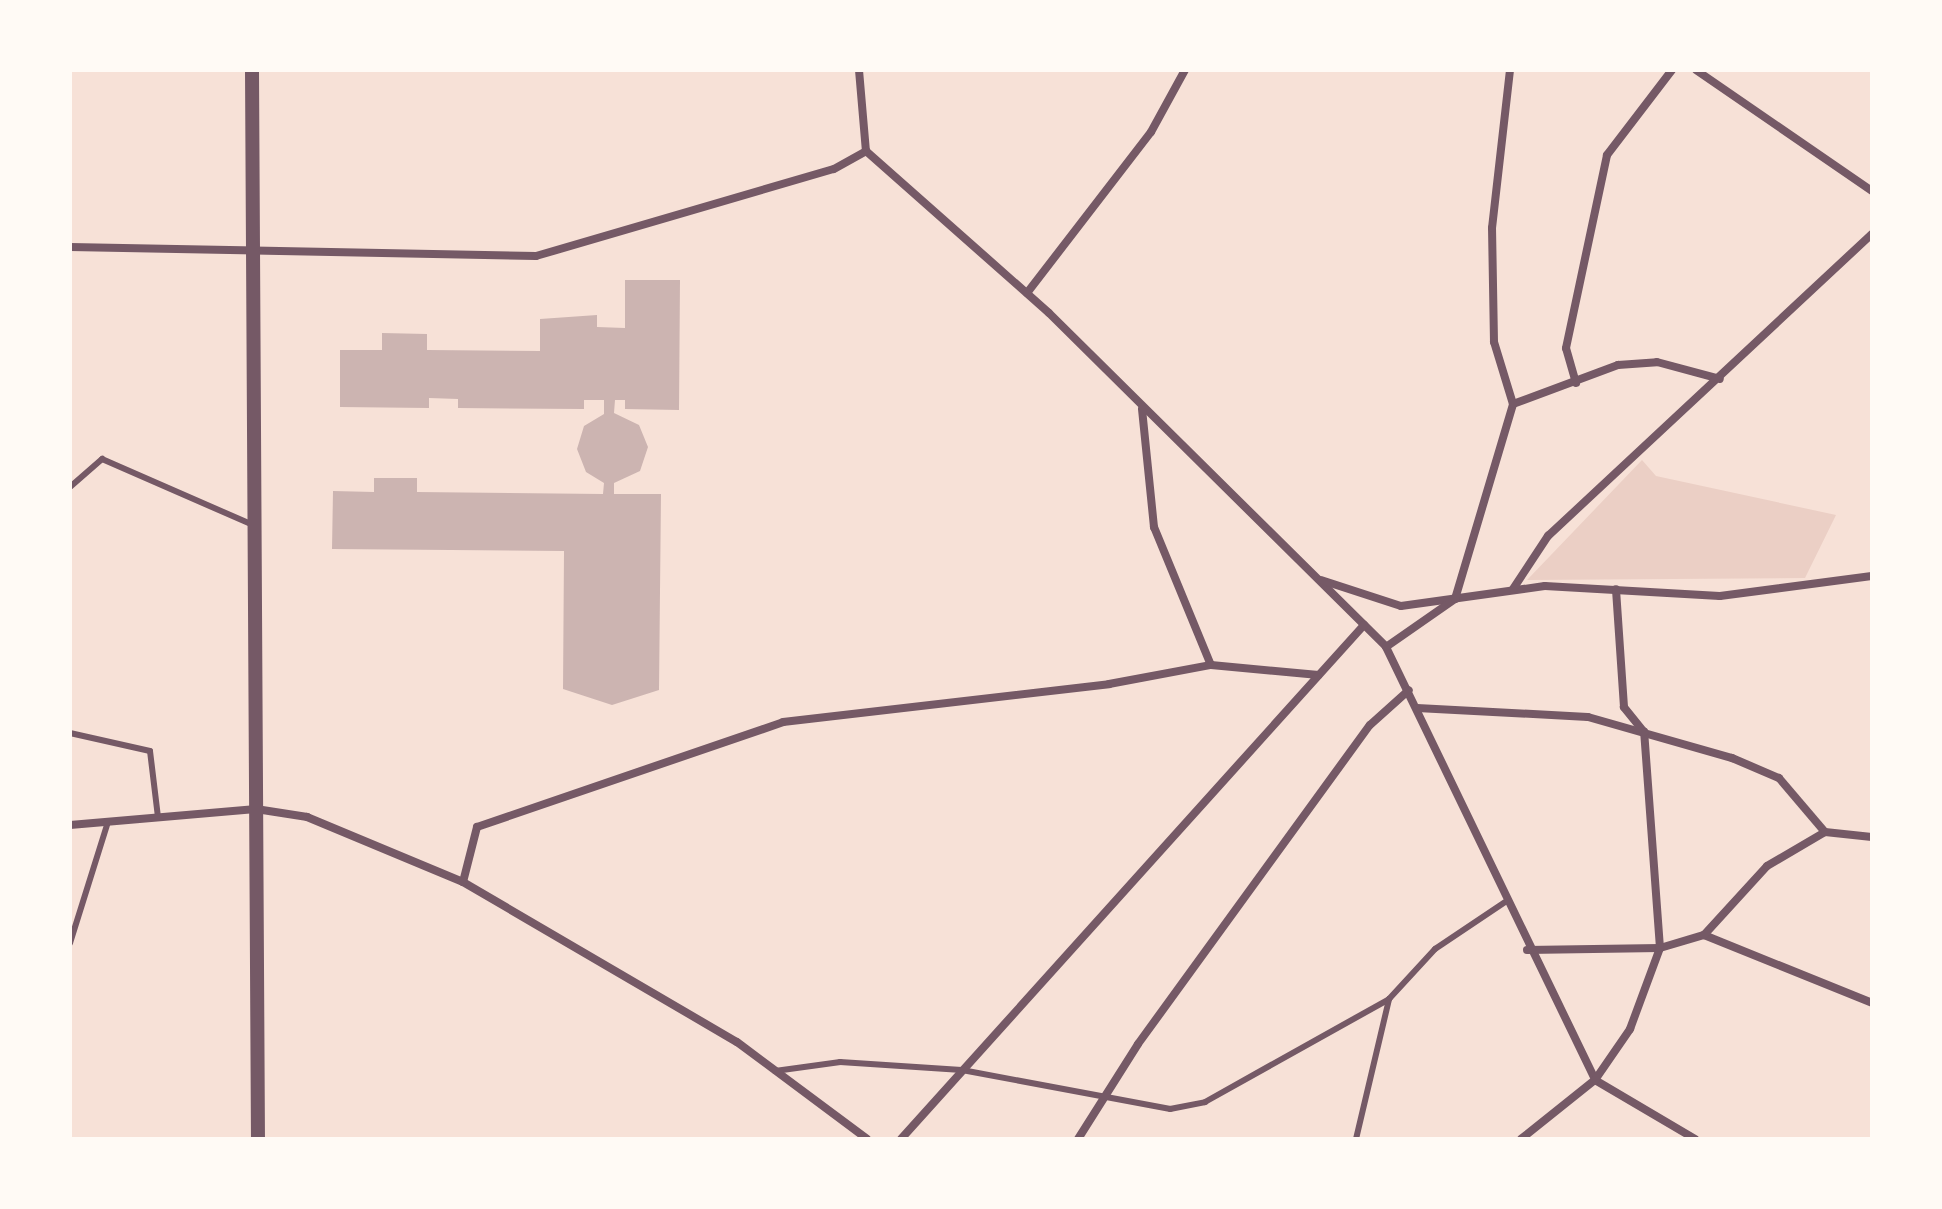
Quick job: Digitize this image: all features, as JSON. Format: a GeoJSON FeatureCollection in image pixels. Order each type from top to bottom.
{"type":"FeatureCollection","features":[{"type":"Feature","properties":{"kind":"street"},"geometry":{"type":"LineString","coordinates":[[252,70],[258,1139]]}},
{"type":"Feature","properties":{"kind":"street"},"geometry":{"type":"LineString","coordinates":[[859,70],[866,151],[1027,293],[1386,647],[1409,690],[1527,950],[1595,1080],[1695,1139]]}},
{"type":"Feature","properties":{"kind":"street"},"geometry":{"type":"LineString","coordinates":[[1027,293],[1151,132],[1185,70]]}},
{"type":"Feature","properties":{"kind":"street"},"geometry":{"type":"LineString","coordinates":[[1386,647],[1455,599],[1513,404],[1494,342],[1492,228],[1510,70]]}},
{"type":"Feature","properties":{"kind":"street"},"geometry":{"type":"LineString","coordinates":[[1576,383],[1566,348],[1607,155],[1672,70]]}},
{"type":"Feature","properties":{"kind":"street"},"geometry":{"type":"LineString","coordinates":[[1696,70],[1872,191]]}},
{"type":"Feature","properties":{"kind":"street"},"geometry":{"type":"LineString","coordinates":[[70,247],[253,247],[536,256],[834,169],[866,151]]}},
{"type":"Feature","properties":{"kind":"street"},"geometry":{"type":"LineString","coordinates":[[1513,589],[1548,536],[1720,379],[1872,234]]}},
{"type":"Feature","properties":{"kind":"street"},"geometry":{"type":"LineString","coordinates":[[1513,404],[1618,365],[1657,362],[1720,379]]}},
{"type":"Feature","properties":{"kind":"street"},"geometry":{"type":"LineString","coordinates":[[1142,409],[1154,527],[1211,665]]}},
{"type":"Feature","properties":{"kind":"street"},"geometry":{"type":"LineString","coordinates":[[1316,578],[1401,606],[1513,589],[1616,589],[1720,596],[1872,576]]}},
{"type":"Feature","properties":{"kind":"street"},"geometry":{"type":"LineString","coordinates":[[1521,1139],[1595,1080],[1630,1029],[1660,948],[1644,732],[1624,707],[1616,589]]}},
{"type":"Feature","properties":{"kind":"street"},"geometry":{"type":"LineString","coordinates":[[901,1139],[1364,625]]}},
{"type":"Feature","properties":{"kind":"street"},"geometry":{"type":"LineString","coordinates":[[463,882],[477,827],[783,722],[1109,684],[1211,665],[1319,675]]}},
{"type":"Feature","properties":{"kind":"street"},"geometry":{"type":"LineString","coordinates":[[1078,1139],[1102,1100],[1370,725],[1409,690]]}},
{"type":"Feature","properties":{"kind":"street"},"geometry":{"type":"LineString","coordinates":[[1417,708],[1588,717],[1644,732],[1779,778],[1825,832]]}},
{"type":"Feature","properties":{"kind":"street"},"geometry":{"type":"LineString","coordinates":[[70,825],[256,809],[307,817],[463,882],[775,1071],[867,1139]]}},
{"type":"Feature","properties":{"kind":"street"},"geometry":{"type":"LineString","coordinates":[[1527,950],[1660,948],[1704,935],[1767,866],[1825,832],[1872,837]]}},
{"type":"Feature","properties":{"kind":"street"},"geometry":{"type":"LineString","coordinates":[[1704,935],[1872,1003]]}},
{"type":"Feature","properties":{"kind":"lane"},"geometry":{"type":"LineString","coordinates":[[70,487],[102,459],[255,526]]}},
{"type":"Feature","properties":{"kind":"lane"},"geometry":{"type":"LineString","coordinates":[[70,733],[150,751],[158,817]]}},
{"type":"Feature","properties":{"kind":"lane"},"geometry":{"type":"LineString","coordinates":[[70,943],[108,822]]}},
{"type":"Feature","properties":{"kind":"lane"},"geometry":{"type":"LineString","coordinates":[[775,1071],[840,1062],[962,1070],[1102,1100],[1170,1109],[1205,1102],[1389,999],[1435,949],[1505,902]]}},
{"type":"Feature","properties":{"kind":"lane"},"geometry":{"type":"LineString","coordinates":[[1356,1139],[1389,999]]}},
{"type":"Feature","properties":{"kind":"shaded area"},"geometry":{"type":"Polygon","coordinates":[[[1642,460],[1656,476],[1836,515],[1805,578],[1527,580],[1642,460]]]}},
{"type":"Feature","properties":{"kind":"building"},"geometry":{"type":"Polygon","coordinates":[[[625,280],[680,280],[679,410],[625,409],[625,400],[615,400],[614,413],[639,425],[648,447],[640,471],[614,483],[614,494],[661,494],[659,690],[612,705],[563,689],[564,551],[332,549],[333,491],[374,492],[374,478],[417,478],[417,492],[603,494],[604,483],[586,472],[577,449],[584,426],[604,414],[604,400],[584,400],[584,409],[458,408],[458,399],[429,398],[429,408],[340,407],[340,350],[382,350],[382,333],[427,334],[427,350],[540,351],[540,319],[597,315],[597,327],[625,328],[625,280]]]}}]}
